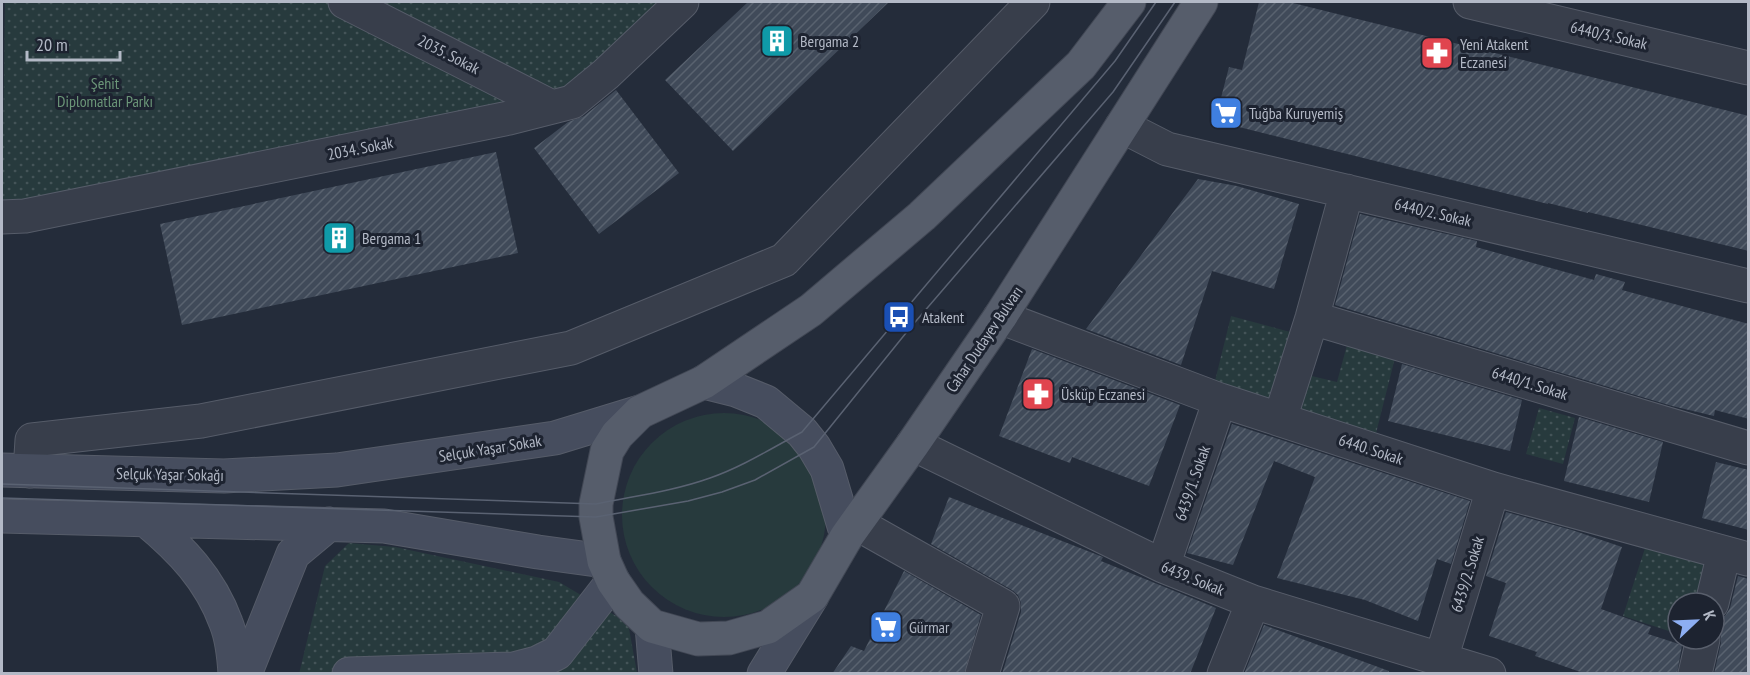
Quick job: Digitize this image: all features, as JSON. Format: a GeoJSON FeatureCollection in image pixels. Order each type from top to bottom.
{"type":"FeatureCollection","features":[{"type":"Feature","properties":{"kind":"main road"},"geometry":{"type":"LineString","coordinates":[[812,596],[768,627],[729,638],[698,639],[652,626],[629,604],[608,571],[596,517],[596,504],[607,452],[617,435],[640,412],[704,382],[811,310],[922,216],[1081,65],[1129,2]]}},
{"type":"Feature","properties":{"kind":"main road","name":"Cahar Dudayev Bulvarı"},"geometry":{"type":"LineString","coordinates":[[764,674],[852,529],[1000,317],[1201,2]]}},
{"type":"Feature","properties":{"kind":"main road"},"geometry":{"type":"LineString","coordinates":[[704,382],[736,390],[766,402],[802,432],[827,469],[852,529]]}},
{"type":"Feature","properties":{"kind":"main road","name":"Selçuk Yaşar Sokak"},"geometry":{"type":"LineString","coordinates":[[338,470],[555,438],[640,412]]}},
{"type":"Feature","properties":{"kind":"main road","name":"Selçuk Yaşar Sokağı"},"geometry":{"type":"LineString","coordinates":[[16,470],[224,476],[338,470]]}},
{"type":"Feature","properties":{"kind":"main road"},"geometry":{"type":"LineString","coordinates":[[2,516],[384,526],[538,552],[608,571]]}},
{"type":"Feature","properties":{"kind":"main road"},"geometry":{"type":"LineString","coordinates":[[146,520],[173,542],[204,578],[227,623],[234,655],[235,674]]}},
{"type":"Feature","properties":{"kind":"main road"},"geometry":{"type":"LineString","coordinates":[[245,674],[293,554],[329,524]]}},
{"type":"Feature","properties":{"kind":"main road"},"geometry":{"type":"LineString","coordinates":[[349,674],[514,669],[537,663],[557,652],[571,636],[586,615],[608,571]]}},
{"type":"Feature","properties":{"kind":"main road"},"geometry":{"type":"LineString","coordinates":[[652,626],[656,674]]}},
{"type":"Feature","properties":{"kind":"street","name":"2035. Sokak"},"geometry":{"type":"LineString","coordinates":[[345,2],[552,107]]}},
{"type":"Feature","properties":{"kind":"street","name":"2034. Sokak"},"geometry":{"type":"LineString","coordinates":[[2,217],[25,216],[509,118],[572,102],[606,74],[682,2]]}},
{"type":"Feature","properties":{"kind":"street"},"geometry":{"type":"LineString","coordinates":[[16,470],[32,440],[201,421],[571,348],[784,260],[1033,2]]}},
{"type":"Feature","properties":{"kind":"street","name":"6440/3. Sokak"},"geometry":{"type":"LineString","coordinates":[[1470,2],[1749,68]]}},
{"type":"Feature","properties":{"kind":"street","name":"6440/2. Sokak"},"geometry":{"type":"LineString","coordinates":[[1122,126],[1167,149],[1749,286]]}},
{"type":"Feature","properties":{"kind":"street"},"geometry":{"type":"LineString","coordinates":[[1280,419],[1312,318],[1347,192]]}},
{"type":"Feature","properties":{"kind":"street","name":"6440. Sokak"},"geometry":{"type":"LineString","coordinates":[[1000,317],[1220,400],[1493,489],[1736,556]]}},
{"type":"Feature","properties":{"kind":"street","name":"6440/1. Sokak"},"geometry":{"type":"LineString","coordinates":[[1312,318],[1749,448]]}},
{"type":"Feature","properties":{"kind":"street","name":"6439/1. Sokak"},"geometry":{"type":"LineString","coordinates":[[1163,566],[1220,400]]}},
{"type":"Feature","properties":{"kind":"street","name":"6439. Sokak"},"geometry":{"type":"LineString","coordinates":[[913,444],[1163,566],[1253,602],[1489,674]]}},
{"type":"Feature","properties":{"kind":"street","name":"6439/2. Sokak"},"geometry":{"type":"LineString","coordinates":[[1441,659],[1493,489]]}},
{"type":"Feature","properties":{"kind":"street"},"geometry":{"type":"LineString","coordinates":[[852,529],[1003,606],[982,674]]}},
{"type":"Feature","properties":{"kind":"street"},"geometry":{"type":"LineString","coordinates":[[1718,591],[1736,556]]}},
{"type":"Feature","properties":{"kind":"street"},"geometry":{"type":"LineString","coordinates":[[1224,674],[1253,602]]}},
{"type":"Feature","properties":{"kind":"street"},"geometry":{"type":"LineString","coordinates":[[1695,674],[1700,651]]}},
{"type":"Feature","properties":{"kind":"green space","name":"Şehit Diplomatlar Parkı"},"geometry":{"type":"Polygon","coordinates":[[[5,2],[671,2],[566,99],[2,210],[5,2]]]}},
{"type":"Feature","properties":{"kind":"green space"},"geometry":{"type":"Polygon","coordinates":[[[1231,316],[1294,333],[1274,407],[1213,389],[1231,316]]]}},
{"type":"Feature","properties":{"kind":"green space"},"geometry":{"type":"Polygon","coordinates":[[[1347,345],[1395,358],[1374,441],[1287,419],[1299,373],[1337,382],[1347,345]]]}},
{"type":"Feature","properties":{"kind":"green space"},"geometry":{"type":"Polygon","coordinates":[[[1539,408],[1575,418],[1563,464],[1526,454],[1539,408]]]}},
{"type":"Feature","properties":{"kind":"green space"},"geometry":{"type":"Polygon","coordinates":[[[714,413],[734,413],[763,420],[789,436],[803,450],[819,476],[826,515],[819,554],[803,580],[789,594],[754,613],[734,617],[714,617],[685,610],[659,594],[645,580],[626,545],[622,525],[622,505],[629,476],[645,450],[659,436],[694,417],[714,413]]]}},
{"type":"Feature","properties":{"kind":"green space"},"geometry":{"type":"Polygon","coordinates":[[[1647,542],[1710,562],[1701,591],[1666,591],[1666,630],[1623,616],[1647,542]]]}},
{"type":"Feature","properties":{"kind":"green space"},"geometry":{"type":"Polygon","coordinates":[[[349,543],[395,547],[559,582],[628,623],[637,673],[299,674],[325,566],[349,543]]]}},
{"type":"Feature","properties":{"kind":"building","name":"Bergama 2"},"geometry":{"type":"Polygon","coordinates":[[[748,2],[889,2],[733,151],[665,80],[748,2]]]}},
{"type":"Feature","properties":{"kind":"building"},"geometry":{"type":"Polygon","coordinates":[[[1259,2],[1289,2],[1749,116],[1749,251],[1548,204],[1215,121],[1229,67],[1242,70],[1259,2]]]}},
{"type":"Feature","properties":{"kind":"building"},"geometry":{"type":"Polygon","coordinates":[[[616,90],[679,173],[599,234],[534,148],[568,122],[584,116],[616,90]]]}},
{"type":"Feature","properties":{"kind":"building","name":"Bergama 1"},"geometry":{"type":"Polygon","coordinates":[[[496,152],[518,253],[182,325],[160,224],[496,152]]]}},
{"type":"Feature","properties":{"kind":"building"},"geometry":{"type":"Polygon","coordinates":[[[1198,179],[1237,186],[1299,204],[1274,289],[1212,271],[1181,365],[1086,329],[1198,179]]]}},
{"type":"Feature","properties":{"kind":"building"},"geometry":{"type":"Polygon","coordinates":[[[1360,214],[1477,241],[1476,247],[1594,280],[1596,274],[1625,282],[1622,290],[1749,324],[1749,419],[1715,410],[1714,416],[1672,406],[1335,305],[1360,214]]]}},
{"type":"Feature","properties":{"kind":"building"},"geometry":{"type":"Polygon","coordinates":[[[1032,349],[1180,405],[1149,486],[1072,457],[1070,463],[999,436],[1032,349]]]}},
{"type":"Feature","properties":{"kind":"building"},"geometry":{"type":"Polygon","coordinates":[[[1402,364],[1522,400],[1510,451],[1388,421],[1402,364]]]}},
{"type":"Feature","properties":{"kind":"building"},"geometry":{"type":"Polygon","coordinates":[[[1579,417],[1663,442],[1649,502],[1564,481],[1579,417]]]}},
{"type":"Feature","properties":{"kind":"building"},"geometry":{"type":"Polygon","coordinates":[[[1232,424],[1470,501],[1451,564],[1437,559],[1418,621],[1365,600],[1277,578],[1315,477],[1274,461],[1233,565],[1187,553],[1232,424]]]}},
{"type":"Feature","properties":{"kind":"building"},"geometry":{"type":"Polygon","coordinates":[[[1716,462],[1749,470],[1749,530],[1702,518],[1716,462]]]}},
{"type":"Feature","properties":{"kind":"building"},"geometry":{"type":"Polygon","coordinates":[[[949,497],[1103,557],[1101,561],[1216,608],[1190,674],[1002,674],[1021,612],[1021,603],[1018,595],[1012,590],[931,544],[949,497]]]}},
{"type":"Feature","properties":{"kind":"building"},"geometry":{"type":"Polygon","coordinates":[[[1506,512],[1572,530],[1622,547],[1601,609],[1651,627],[1648,634],[1666,640],[1666,651],[1681,651],[1677,674],[1586,674],[1535,656],[1537,652],[1489,636],[1506,583],[1486,576],[1506,512]]]}},
{"type":"Feature","properties":{"kind":"building"},"geometry":{"type":"Polygon","coordinates":[[[904,571],[981,615],[964,674],[832,674],[851,646],[864,651],[904,571]]]}},
{"type":"Feature","properties":{"kind":"building"},"geometry":{"type":"Polygon","coordinates":[[[1738,576],[1749,579],[1749,674],[1714,674],[1719,651],[1726,651],[1726,614],[1730,608],[1738,576]]]}},
{"type":"Feature","properties":{"kind":"building"},"geometry":{"type":"Polygon","coordinates":[[[1264,625],[1389,671],[1389,674],[1244,674],[1264,625]]]}},
{"type":"Feature","properties":{"kind":"tram line"},"geometry":{"type":"LineString","coordinates":[[2,484],[596,504],[654,493],[722,474],[802,432],[1115,61],[1156,2]]}},
{"type":"Feature","properties":{"kind":"tram line"},"geometry":{"type":"LineString","coordinates":[[2,498],[596,517],[688,501],[755,480],[814,447],[910,328],[1113,92],[1175,2]]}},
{"type":"Feature","properties":{"kind":"place","name":"Bergama 2"},"geometry":{"type":"Point","coordinates":[777,41]}},
{"type":"Feature","properties":{"kind":"place","name":"Yeni Atakent Eczanesi"},"geometry":{"type":"Point","coordinates":[1437,53]}},
{"type":"Feature","properties":{"kind":"place","name":"Tuğba Kuruyemiş"},"geometry":{"type":"Point","coordinates":[1226,113]}},
{"type":"Feature","properties":{"kind":"place","name":"Bergama 1"},"geometry":{"type":"Point","coordinates":[339,238]}},
{"type":"Feature","properties":{"kind":"place","name":"Atakent"},"geometry":{"type":"Point","coordinates":[899,317]}},
{"type":"Feature","properties":{"kind":"place","name":"Üsküp Eczanesi"},"geometry":{"type":"Point","coordinates":[1038,394]}},
{"type":"Feature","properties":{"kind":"place","name":"Gürmar"},"geometry":{"type":"Point","coordinates":[886,627]}}]}
